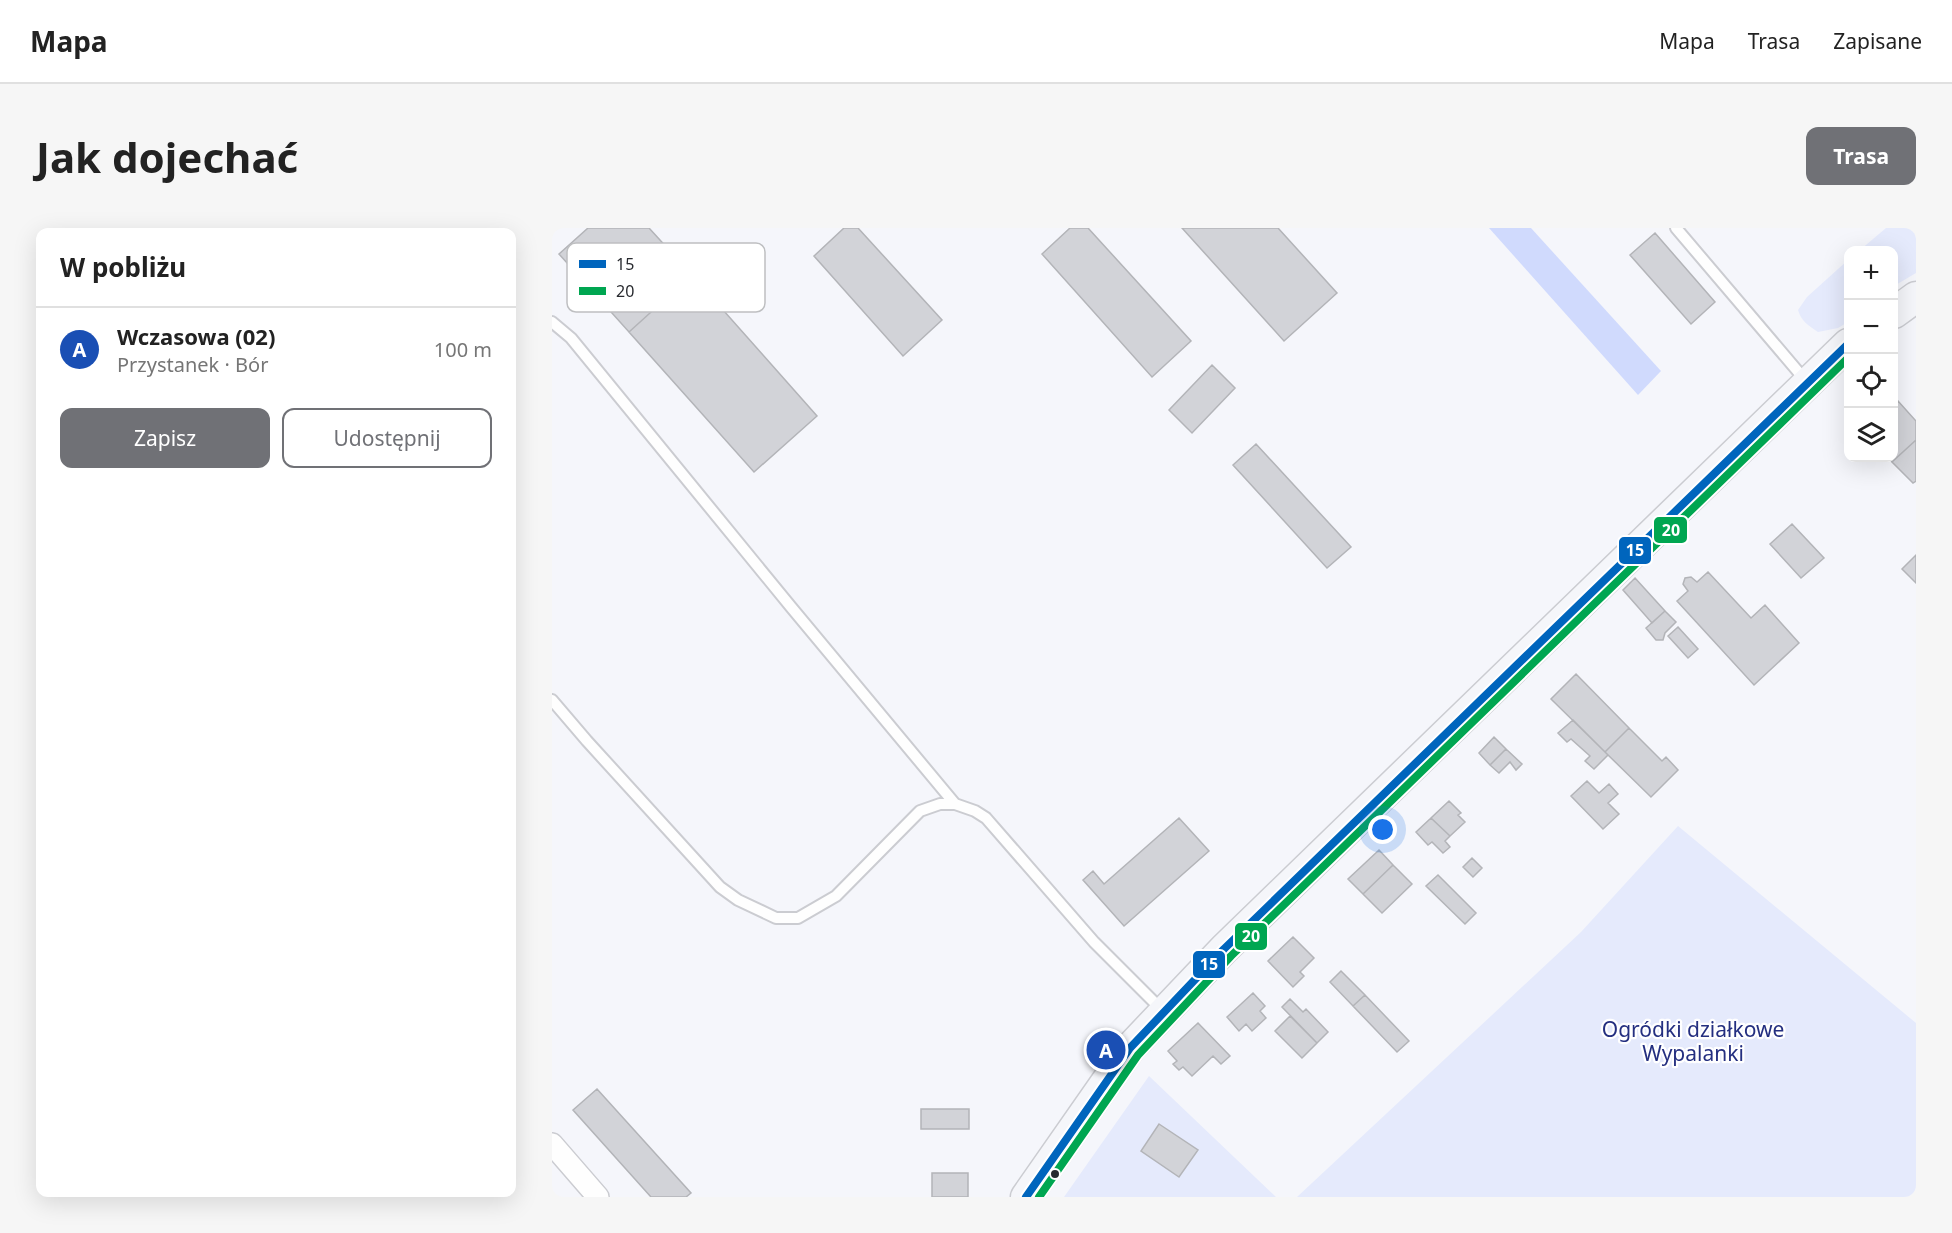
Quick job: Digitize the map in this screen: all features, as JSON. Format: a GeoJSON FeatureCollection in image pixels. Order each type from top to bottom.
{"type":"FeatureCollection","features":[{"type":"Feature","properties":{"kind":"street"},"geometry":{"type":"LineString","coordinates":[[1898,310],[1916,297]]}},
{"type":"Feature","properties":{"kind":"street"},"geometry":{"type":"LineString","coordinates":[[1026,1197],[1131,1048],[1224,948],[1844,348]]}},
{"type":"Feature","properties":{"kind":"street"},"geometry":{"type":"LineString","coordinates":[[552,1144],[598,1197]]}},
{"type":"Feature","properties":{"kind":"lane"},"geometry":{"type":"LineString","coordinates":[[1676,228],[1808,383]]}},
{"type":"Feature","properties":{"kind":"lane"},"geometry":{"type":"LineString","coordinates":[[552,322],[572,338],[790,607],[956,804]]}},
{"type":"Feature","properties":{"kind":"lane"},"geometry":{"type":"LineString","coordinates":[[552,700],[586,741],[720,887],[738,900],[776,918],[798,918],[836,896],[920,811],[940,804],[956,804],[986,818],[1094,942],[1164,1012]]}},
{"type":"Feature","properties":{"kind":"green space"},"geometry":{"type":"Polygon","coordinates":[[[1886,228],[1916,228],[1916,273],[1898,284],[1898,246],[1865,246],[1886,228]]]}},
{"type":"Feature","properties":{"kind":"green space"},"geometry":{"type":"Polygon","coordinates":[[[1844,264],[1844,324],[1818,332],[1799,314],[1798,310],[1807,297],[1844,264]]]}},
{"type":"Feature","properties":{"kind":"green space","name":"Ogródki działkowe Wypalanki"},"geometry":{"type":"Polygon","coordinates":[[[1678,826],[1916,1023],[1916,1197],[1297,1197],[1581,932],[1678,826]]]}},
{"type":"Feature","properties":{"kind":"green space"},"geometry":{"type":"Polygon","coordinates":[[[1149,1076],[1276,1197],[1064,1197],[1149,1076]]]}},
{"type":"Feature","properties":{"kind":"shaded area"},"geometry":{"type":"Polygon","coordinates":[[[1489,228],[1531,228],[1661,371],[1638,395],[1489,228]]]}},
{"type":"Feature","properties":{"kind":"building"},"geometry":{"type":"Polygon","coordinates":[[[588,228],[649,228],[663,243],[571,243],[588,228]]]}},
{"type":"Feature","properties":{"kind":"building"},"geometry":{"type":"Polygon","coordinates":[[[844,228],[858,228],[942,320],[903,356],[814,256],[844,228]]]}},
{"type":"Feature","properties":{"kind":"building"},"geometry":{"type":"Polygon","coordinates":[[[1070,228],[1088,228],[1191,341],[1152,377],[1042,254],[1070,228]]]}},
{"type":"Feature","properties":{"kind":"building"},"geometry":{"type":"Polygon","coordinates":[[[1182,228],[1278,228],[1337,293],[1284,341],[1182,228]]]}},
{"type":"Feature","properties":{"kind":"building"},"geometry":{"type":"Polygon","coordinates":[[[1655,233],[1715,302],[1691,324],[1630,255],[1655,233]]]}},
{"type":"Feature","properties":{"kind":"building"},"geometry":{"type":"Polygon","coordinates":[[[567,247],[567,263],[559,254],[567,247]]]}},
{"type":"Feature","properties":{"kind":"building"},"geometry":{"type":"Polygon","coordinates":[[[611,312],[651,312],[629,332],[611,312]]]}},
{"type":"Feature","properties":{"kind":"building"},"geometry":{"type":"Polygon","coordinates":[[[651,312],[725,312],[817,416],[754,472],[629,332],[651,312]]]}},
{"type":"Feature","properties":{"kind":"building"},"geometry":{"type":"Polygon","coordinates":[[[1212,365],[1235,388],[1192,433],[1169,410],[1212,365]]]}},
{"type":"Feature","properties":{"kind":"building"},"geometry":{"type":"Polygon","coordinates":[[[1898,401],[1916,421],[1916,440],[1898,456],[1898,401]]]}},
{"type":"Feature","properties":{"kind":"building"},"geometry":{"type":"Polygon","coordinates":[[[1916,440],[1916,481],[1913,483],[1892,462],[1898,462],[1898,456],[1916,440]]]}},
{"type":"Feature","properties":{"kind":"building"},"geometry":{"type":"Polygon","coordinates":[[[1256,444],[1351,547],[1327,568],[1233,465],[1256,444]]]}},
{"type":"Feature","properties":{"kind":"building"},"geometry":{"type":"Polygon","coordinates":[[[1792,524],[1824,558],[1801,578],[1770,544],[1792,524]]]}},
{"type":"Feature","properties":{"kind":"building"},"geometry":{"type":"Polygon","coordinates":[[[1916,555],[1916,583],[1902,569],[1916,555]]]}},
{"type":"Feature","properties":{"kind":"building"},"geometry":{"type":"Polygon","coordinates":[[[1708,572],[1751,618],[1765,605],[1799,643],[1754,685],[1677,601],[1688,591],[1683,584],[1685,578],[1691,577],[1697,582],[1708,572]]]}},
{"type":"Feature","properties":{"kind":"building"},"geometry":{"type":"Polygon","coordinates":[[[1635,578],[1665,611],[1652,623],[1623,590],[1635,578]]]}},
{"type":"Feature","properties":{"kind":"building"},"geometry":{"type":"Polygon","coordinates":[[[1665,611],[1676,622],[1665,633],[1663,640],[1656,640],[1646,628],[1665,611]]]}},
{"type":"Feature","properties":{"kind":"building"},"geometry":{"type":"Polygon","coordinates":[[[1678,627],[1698,649],[1688,658],[1668,636],[1678,627]]]}},
{"type":"Feature","properties":{"kind":"building"},"geometry":{"type":"Polygon","coordinates":[[[1576,674],[1629,728],[1605,752],[1551,699],[1576,674]]]}},
{"type":"Feature","properties":{"kind":"building"},"geometry":{"type":"Polygon","coordinates":[[[1573,720],[1608,755],[1594,769],[1585,761],[1590,756],[1571,739],[1567,742],[1558,733],[1573,720]]]}},
{"type":"Feature","properties":{"kind":"building"},"geometry":{"type":"Polygon","coordinates":[[[1629,728],[1662,761],[1666,757],[1678,770],[1651,797],[1605,752],[1629,728]]]}},
{"type":"Feature","properties":{"kind":"building"},"geometry":{"type":"Polygon","coordinates":[[[1494,737],[1506,749],[1490,765],[1479,753],[1494,737]]]}},
{"type":"Feature","properties":{"kind":"building"},"geometry":{"type":"Polygon","coordinates":[[[1506,749],[1522,764],[1516,770],[1510,762],[1499,773],[1490,765],[1506,749]]]}},
{"type":"Feature","properties":{"kind":"building"},"geometry":{"type":"Polygon","coordinates":[[[1587,781],[1599,793],[1609,784],[1618,794],[1608,803],[1619,814],[1603,829],[1571,796],[1587,781]]]}},
{"type":"Feature","properties":{"kind":"building"},"geometry":{"type":"Polygon","coordinates":[[[1449,801],[1461,813],[1458,815],[1465,822],[1450,836],[1431,818],[1449,801]]]}},
{"type":"Feature","properties":{"kind":"building"},"geometry":{"type":"Polygon","coordinates":[[[1179,818],[1209,851],[1124,926],[1083,880],[1093,871],[1104,884],[1179,818]]]}},
{"type":"Feature","properties":{"kind":"building"},"geometry":{"type":"Polygon","coordinates":[[[1431,818],[1450,836],[1445,841],[1450,847],[1443,853],[1432,842],[1428,845],[1416,832],[1431,818]]]}},
{"type":"Feature","properties":{"kind":"building"},"geometry":{"type":"Polygon","coordinates":[[[1379,850],[1393,865],[1363,894],[1348,879],[1379,850]]]}},
{"type":"Feature","properties":{"kind":"building"},"geometry":{"type":"Polygon","coordinates":[[[1472,858],[1482,868],[1473,877],[1463,867],[1472,858]]]}},
{"type":"Feature","properties":{"kind":"building"},"geometry":{"type":"Polygon","coordinates":[[[1393,865],[1412,884],[1382,913],[1363,894],[1393,865]]]}},
{"type":"Feature","properties":{"kind":"building"},"geometry":{"type":"Polygon","coordinates":[[[1438,875],[1476,913],[1465,924],[1426,886],[1438,875]]]}},
{"type":"Feature","properties":{"kind":"building"},"geometry":{"type":"Polygon","coordinates":[[[1293,937],[1314,958],[1300,972],[1304,976],[1293,987],[1268,961],[1293,937]]]}},
{"type":"Feature","properties":{"kind":"building"},"geometry":{"type":"Polygon","coordinates":[[[1341,971],[1365,995],[1353,1006],[1330,982],[1341,971]]]}},
{"type":"Feature","properties":{"kind":"building"},"geometry":{"type":"Polygon","coordinates":[[[1253,993],[1265,1006],[1260,1011],[1266,1018],[1252,1031],[1246,1024],[1239,1031],[1227,1017],[1253,993]]]}},
{"type":"Feature","properties":{"kind":"building"},"geometry":{"type":"Polygon","coordinates":[[[1365,995],[1409,1041],[1397,1052],[1353,1006],[1365,995]]]}},
{"type":"Feature","properties":{"kind":"building"},"geometry":{"type":"Polygon","coordinates":[[[1290,999],[1303,1012],[1306,1009],[1328,1032],[1317,1043],[1282,1007],[1290,999]]]}},
{"type":"Feature","properties":{"kind":"building"},"geometry":{"type":"Polygon","coordinates":[[[1290,1016],[1317,1043],[1302,1058],[1275,1031],[1290,1016]]]}},
{"type":"Feature","properties":{"kind":"building"},"geometry":{"type":"Polygon","coordinates":[[[1198,1023],[1230,1056],[1221,1064],[1213,1056],[1192,1076],[1183,1067],[1179,1070],[1173,1064],[1177,1061],[1168,1051],[1198,1023]]]}},
{"type":"Feature","properties":{"kind":"building"},"geometry":{"type":"Polygon","coordinates":[[[597,1089],[691,1193],[686,1197],[651,1197],[573,1110],[597,1089]]]}},
{"type":"Feature","properties":{"kind":"building"},"geometry":{"type":"Polygon","coordinates":[[[921,1109],[969,1109],[969,1129],[921,1129],[921,1109]]]}},
{"type":"Feature","properties":{"kind":"building"},"geometry":{"type":"Polygon","coordinates":[[[1159,1124],[1198,1150],[1179,1177],[1141,1151],[1159,1124]]]}},
{"type":"Feature","properties":{"kind":"building"},"geometry":{"type":"Polygon","coordinates":[[[932,1173],[968,1173],[968,1197],[932,1197],[932,1173]]]}},
{"type":"Feature","properties":{"kind":"transit line","name":"15"},"geometry":{"type":"LineString","coordinates":[[1026,1197],[1130,1048],[1224,949],[1844,348]]}},
{"type":"Feature","properties":{"kind":"transit line","name":"20"},"geometry":{"type":"LineString","coordinates":[[1039,1197],[1138,1055],[1231,956],[1844,362]]}},
{"type":"Feature","properties":{"kind":"place","name":"Wczasowa (02)"},"geometry":{"type":"Point","coordinates":[1106,1050]}}]}
